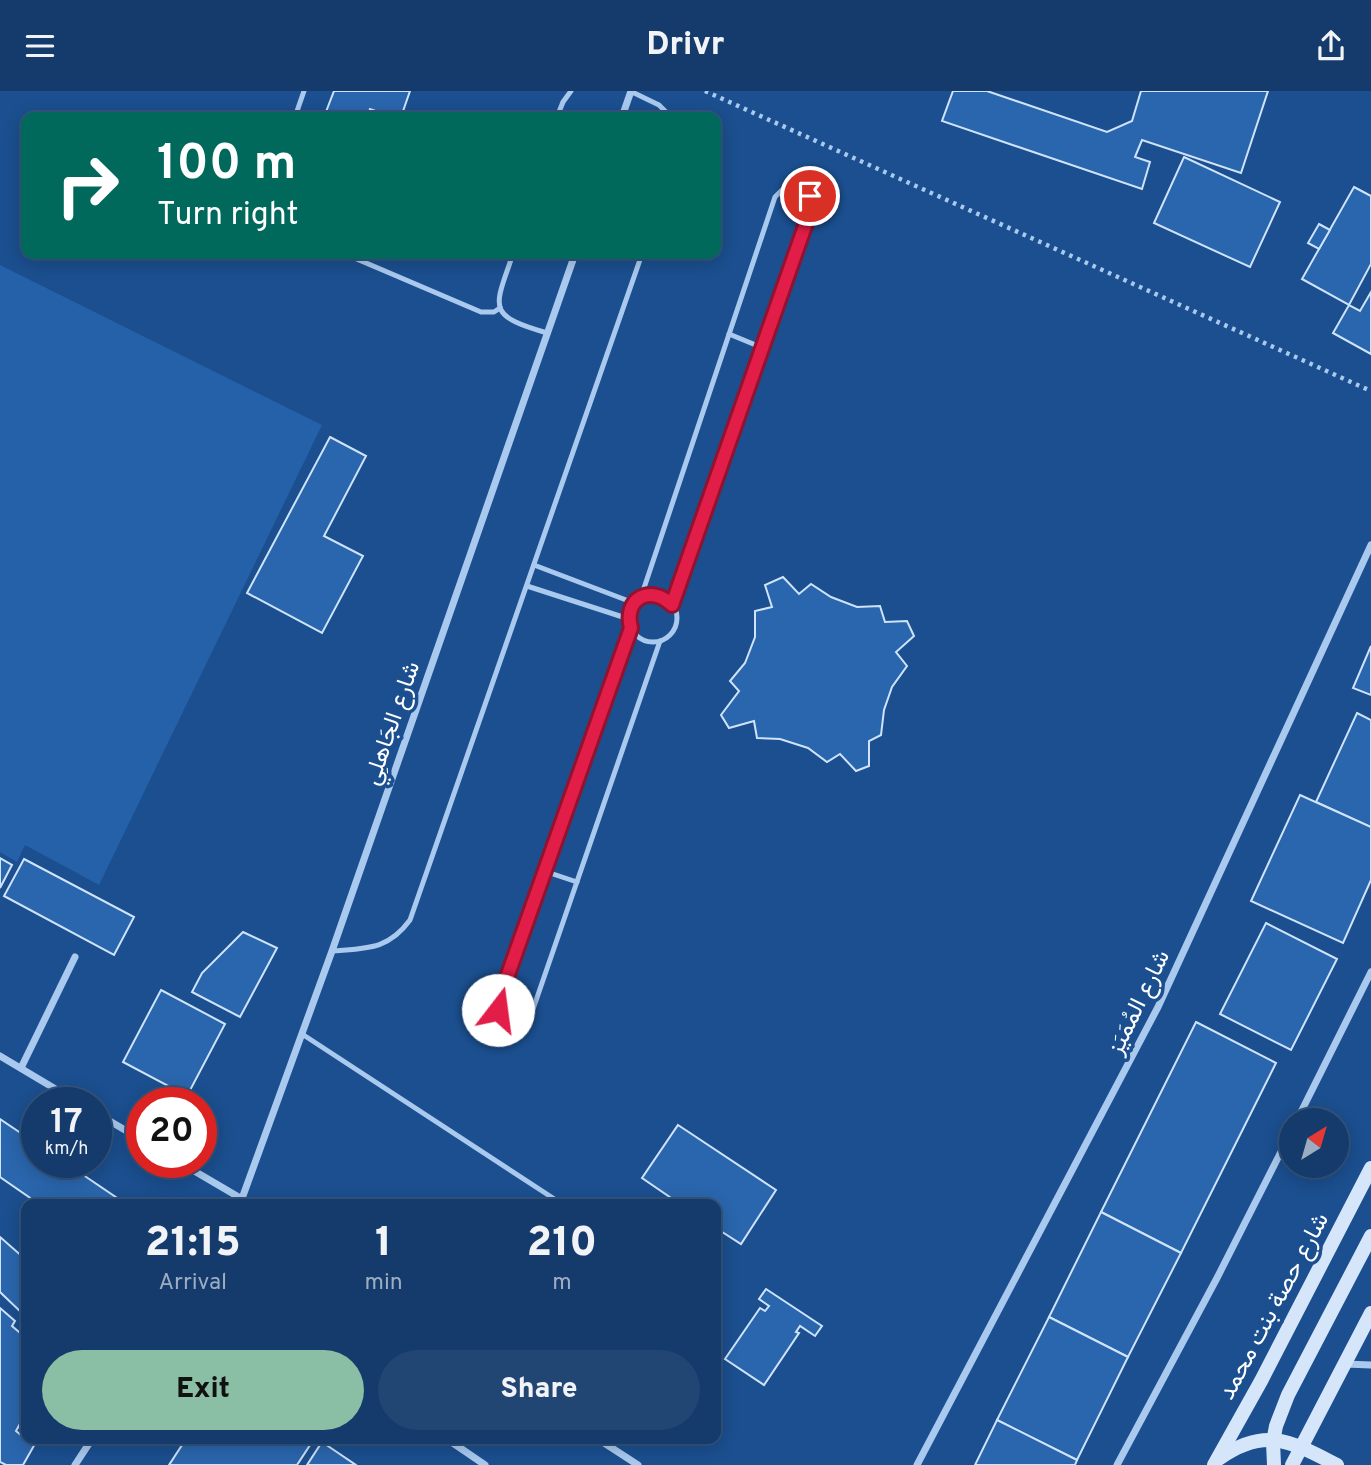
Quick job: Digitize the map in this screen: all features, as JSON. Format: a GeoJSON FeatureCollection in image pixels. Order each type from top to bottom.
{"type":"FeatureCollection","features":[{"type":"Feature","properties":{"kind":"main road","name":"شارع حصة بنت محمد"},"geometry":{"type":"LineString","coordinates":[[1215,1463],[1261,1381],[1371,1168]]}},
{"type":"Feature","properties":{"kind":"main road"},"geometry":{"type":"LineString","coordinates":[[1274,1465],[1273,1438],[1288,1395],[1371,1236]]}},
{"type":"Feature","properties":{"kind":"main road"},"geometry":{"type":"LineString","coordinates":[[1292,1465],[1371,1313]]}},
{"type":"Feature","properties":{"kind":"main road"},"geometry":{"type":"LineString","coordinates":[[1215,1463],[1244,1444],[1273,1438],[1301,1447],[1338,1465]]}},
{"type":"Feature","properties":{"kind":"street"},"geometry":{"type":"LineString","coordinates":[[624,112],[630,91]]}},
{"type":"Feature","properties":{"kind":"street","name":"شارع الجَاهلِي"},"geometry":{"type":"LineString","coordinates":[[242,1199],[332,951],[573,259]]}},
{"type":"Feature","properties":{"kind":"street","name":"شارع المُمَيَز"},"geometry":{"type":"LineString","coordinates":[[917,1465],[1158,1007],[1371,545]]}},
{"type":"Feature","properties":{"kind":"street"},"geometry":{"type":"LineString","coordinates":[[21,1068],[75,957]]}},
{"type":"Feature","properties":{"kind":"street"},"geometry":{"type":"LineString","coordinates":[[1303,1108],[1371,972]]}},
{"type":"Feature","properties":{"kind":"street"},"geometry":{"type":"LineString","coordinates":[[0,1056],[52,1087]]}},
{"type":"Feature","properties":{"kind":"street"},"geometry":{"type":"LineString","coordinates":[[1117,1465],[1279,1156]]}},
{"type":"Feature","properties":{"kind":"street"},"geometry":{"type":"LineString","coordinates":[[204,1178],[236,1199]]}},
{"type":"Feature","properties":{"kind":"street"},"geometry":{"type":"LineString","coordinates":[[1344,1364],[1371,1365]]}},
{"type":"Feature","properties":{"kind":"street"},"geometry":{"type":"LineString","coordinates":[[75,1465],[89,1444]]}},
{"type":"Feature","properties":{"kind":"street"},"geometry":{"type":"LineString","coordinates":[[454,1444],[485,1465]]}},
{"type":"Feature","properties":{"kind":"street"},"geometry":{"type":"LineString","coordinates":[[606,1444],[638,1465]]}},
{"type":"Feature","properties":{"kind":"lane"},"geometry":{"type":"LineString","coordinates":[[297,112],[304,91]]}},
{"type":"Feature","properties":{"kind":"lane"},"geometry":{"type":"LineString","coordinates":[[559,112],[572,91]]}},
{"type":"Feature","properties":{"kind":"lane"},"geometry":{"type":"LineString","coordinates":[[630,91],[659,105],[666,112]]}},
{"type":"Feature","properties":{"kind":"lane"},"geometry":{"type":"LineString","coordinates":[[631,628],[643,640],[651,642],[660,641],[674,630],[677,622],[672,605],[811,209],[810,196],[800,187],[785,187],[775,197],[641,597],[634,603],[629,619],[631,628],[498,1003],[500,1016],[511,1024],[522,1023],[531,1015],[660,641]]}},
{"type":"Feature","properties":{"kind":"lane"},"geometry":{"type":"LineString","coordinates":[[357,259],[481,312],[494,312],[500,308]]}},
{"type":"Feature","properties":{"kind":"lane"},"geometry":{"type":"LineString","coordinates":[[511,259],[500,292],[500,308],[504,315],[516,324],[547,333]]}},
{"type":"Feature","properties":{"kind":"lane"},"geometry":{"type":"LineString","coordinates":[[332,951],[377,947],[401,932],[410,920],[640,259]]}},
{"type":"Feature","properties":{"kind":"lane"},"geometry":{"type":"LineString","coordinates":[[729,334],[763,348]]}},
{"type":"Feature","properties":{"kind":"lane"},"geometry":{"type":"LineString","coordinates":[[534,565],[634,603]]}},
{"type":"Feature","properties":{"kind":"lane"},"geometry":{"type":"LineString","coordinates":[[527,586],[629,619]]}},
{"type":"Feature","properties":{"kind":"lane"},"geometry":{"type":"LineString","coordinates":[[641,597],[658,595],[672,605]]}},
{"type":"Feature","properties":{"kind":"lane"},"geometry":{"type":"LineString","coordinates":[[544,871],[577,882]]}},
{"type":"Feature","properties":{"kind":"lane"},"geometry":{"type":"LineString","coordinates":[[302,1034],[554,1199]]}},
{"type":"Feature","properties":{"kind":"path"},"geometry":{"type":"LineString","coordinates":[[705,91],[1371,391]]}},
{"type":"Feature","properties":{"kind":"shaded area"},"geometry":{"type":"Polygon","coordinates":[[[0,265],[322,425],[99,885],[25,845],[17,862],[0,852],[0,265]]]}},
{"type":"Feature","properties":{"kind":"building"},"geometry":{"type":"Polygon","coordinates":[[[334,91],[410,91],[403,112],[379,112],[370,109],[369,112],[326,112],[334,91]]]}},
{"type":"Feature","properties":{"kind":"building"},"geometry":{"type":"Polygon","coordinates":[[[953,91],[987,91],[1107,132],[1132,121],[1141,91],[1268,91],[1241,173],[1142,140],[1135,157],[1150,162],[1142,189],[942,121],[953,91]]]}},
{"type":"Feature","properties":{"kind":"building"},"geometry":{"type":"Polygon","coordinates":[[[1184,157],[1280,202],[1250,267],[1154,223],[1184,157]]]}},
{"type":"Feature","properties":{"kind":"building"},"geometry":{"type":"Polygon","coordinates":[[[1354,187],[1371,196],[1371,264],[1349,305],[1302,279],[1354,187]]]}},
{"type":"Feature","properties":{"kind":"building"},"geometry":{"type":"Polygon","coordinates":[[[1319,224],[1330,230],[1319,249],[1308,243],[1319,224]]]}},
{"type":"Feature","properties":{"kind":"building"},"geometry":{"type":"Polygon","coordinates":[[[1371,292],[1371,354],[1333,333],[1349,305],[1360,311],[1371,292]]]}},
{"type":"Feature","properties":{"kind":"building"},"geometry":{"type":"Polygon","coordinates":[[[330,437],[366,456],[324,536],[363,556],[322,633],[247,593],[330,437]]]}},
{"type":"Feature","properties":{"kind":"building"},"geometry":{"type":"Polygon","coordinates":[[[783,577],[799,594],[811,584],[831,597],[857,607],[880,606],[885,622],[907,621],[914,636],[896,652],[907,666],[892,687],[884,710],[881,735],[869,741],[869,766],[856,771],[840,754],[827,762],[808,748],[780,739],[757,738],[754,721],[729,728],[721,715],[739,691],[730,681],[745,663],[755,637],[755,611],[772,607],[765,585],[783,577]]]}},
{"type":"Feature","properties":{"kind":"building"},"geometry":{"type":"Polygon","coordinates":[[[1371,646],[1371,695],[1353,688],[1371,646]]]}},
{"type":"Feature","properties":{"kind":"building"},"geometry":{"type":"Polygon","coordinates":[[[1357,713],[1371,720],[1371,827],[1316,802],[1357,713]]]}},
{"type":"Feature","properties":{"kind":"building"},"geometry":{"type":"Polygon","coordinates":[[[1300,795],[1371,827],[1371,880],[1343,943],[1251,901],[1300,795]]]}},
{"type":"Feature","properties":{"kind":"building"},"geometry":{"type":"Polygon","coordinates":[[[0,858],[12,865],[0,888],[0,858]]]}},
{"type":"Feature","properties":{"kind":"building"},"geometry":{"type":"Polygon","coordinates":[[[24,859],[134,917],[114,955],[4,896],[24,859]]]}},
{"type":"Feature","properties":{"kind":"building"},"geometry":{"type":"Polygon","coordinates":[[[1266,923],[1337,959],[1291,1050],[1220,1014],[1266,923]]]}},
{"type":"Feature","properties":{"kind":"building"},"geometry":{"type":"Polygon","coordinates":[[[243,932],[277,948],[240,1017],[192,992],[202,973],[243,932]]]}},
{"type":"Feature","properties":{"kind":"building"},"geometry":{"type":"Polygon","coordinates":[[[161,990],[225,1024],[192,1087],[170,1087],[123,1062],[161,990]]]}},
{"type":"Feature","properties":{"kind":"building"},"geometry":{"type":"Polygon","coordinates":[[[1196,1022],[1276,1063],[1181,1253],[1101,1212],[1196,1022]]]}},
{"type":"Feature","properties":{"kind":"building"},"geometry":{"type":"Polygon","coordinates":[[[0,1119],[21,1133],[21,1178],[88,1178],[119,1199],[32,1199],[0,1177],[0,1119]]]}},
{"type":"Feature","properties":{"kind":"building"},"geometry":{"type":"Polygon","coordinates":[[[678,1125],[776,1190],[741,1244],[721,1231],[721,1199],[673,1199],[642,1178],[678,1125]]]}},
{"type":"Feature","properties":{"kind":"building"},"geometry":{"type":"Polygon","coordinates":[[[1101,1212],[1181,1253],[1128,1357],[1049,1317],[1101,1212]]]}},
{"type":"Feature","properties":{"kind":"building"},"geometry":{"type":"Polygon","coordinates":[[[0,1237],[21,1255],[21,1312],[0,1292],[0,1237]]]}},
{"type":"Feature","properties":{"kind":"building"},"geometry":{"type":"Polygon","coordinates":[[[766,1289],[822,1326],[815,1336],[800,1326],[796,1332],[799,1333],[764,1385],[725,1359],[760,1308],[765,1311],[769,1306],[759,1299],[766,1289]]]}},
{"type":"Feature","properties":{"kind":"building"},"geometry":{"type":"Polygon","coordinates":[[[0,1308],[15,1321],[12,1326],[21,1334],[21,1422],[16,1431],[21,1435],[21,1444],[35,1444],[23,1465],[6,1465],[0,1462],[0,1308]]]}},
{"type":"Feature","properties":{"kind":"building"},"geometry":{"type":"Polygon","coordinates":[[[1049,1317],[1128,1357],[1077,1460],[997,1420],[1049,1317]]]}},
{"type":"Feature","properties":{"kind":"building"},"geometry":{"type":"Polygon","coordinates":[[[997,1420],[1077,1460],[1075,1465],[975,1465],[997,1420]]]}},
{"type":"Feature","properties":{"kind":"building"},"geometry":{"type":"Polygon","coordinates":[[[183,1444],[311,1444],[297,1465],[169,1465],[183,1444]]]}},
{"type":"Feature","properties":{"kind":"building"},"geometry":{"type":"Polygon","coordinates":[[[321,1444],[325,1444],[356,1465],[307,1465],[321,1444]]]}},
{"type":"Feature","properties":{"kind":"route"},"geometry":{"type":"LineString","coordinates":[[498,1010],[500,997],[631,628],[630,611],[634,603],[649,594],[658,595],[672,605],[811,209],[810,196]]}}]}
